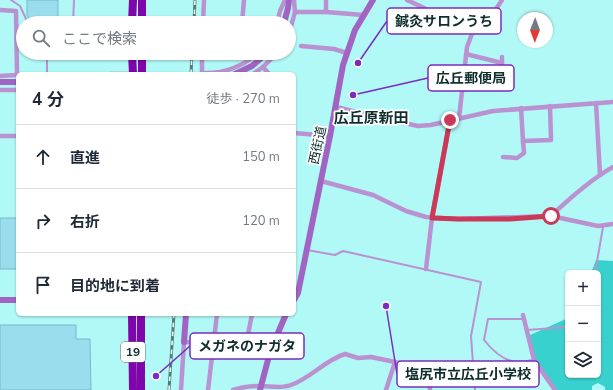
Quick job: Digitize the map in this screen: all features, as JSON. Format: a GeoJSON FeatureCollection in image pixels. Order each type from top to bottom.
{"type":"FeatureCollection","features":[{"type":"Feature","properties":{"kind":"highway"},"geometry":{"type":"LineString","coordinates":[[132,16],[133,0]]}},
{"type":"Feature","properties":{"kind":"highway"},"geometry":{"type":"LineString","coordinates":[[142,0],[142,16]]}},
{"type":"Feature","properties":{"kind":"highway"},"geometry":{"type":"LineString","coordinates":[[132,60],[133,72]]}},
{"type":"Feature","properties":{"kind":"highway"},"geometry":{"type":"LineString","coordinates":[[142,60],[142,72]]}},
{"type":"Feature","properties":{"kind":"highway","name":"19"},"geometry":{"type":"LineString","coordinates":[[132,316],[133,390]]}},
{"type":"Feature","properties":{"kind":"highway","name":"19"},"geometry":{"type":"LineString","coordinates":[[141,316],[141,390]]}},
{"type":"Feature","properties":{"kind":"main road"},"geometry":{"type":"LineString","coordinates":[[286,16],[289,0]]}},
{"type":"Feature","properties":{"kind":"main road","name":"西街道"},"geometry":{"type":"LineString","coordinates":[[296,296],[298,293],[297,282],[306,250],[321,181],[347,52],[355,30],[373,0]]}},
{"type":"Feature","properties":{"kind":"main road"},"geometry":{"type":"LineString","coordinates":[[239,72],[252,66],[259,60]]}},
{"type":"Feature","properties":{"kind":"main road"},"geometry":{"type":"LineString","coordinates":[[0,82],[16,82]]}},
{"type":"Feature","properties":{"kind":"main road"},"geometry":{"type":"LineString","coordinates":[[0,300],[16,300]]}},
{"type":"Feature","properties":{"kind":"main road"},"geometry":{"type":"LineString","coordinates":[[184,342],[186,316]]}},
{"type":"Feature","properties":{"kind":"main road"},"geometry":{"type":"LineString","coordinates":[[261,388],[270,352],[285,316]]}},
{"type":"Feature","properties":{"kind":"street"},"geometry":{"type":"LineString","coordinates":[[203,16],[204,0]]}},
{"type":"Feature","properties":{"kind":"street"},"geometry":{"type":"LineString","coordinates":[[243,16],[244,0]]}},
{"type":"Feature","properties":{"kind":"street"},"geometry":{"type":"LineString","coordinates":[[279,16],[285,0]]}},
{"type":"Feature","properties":{"kind":"street"},"geometry":{"type":"LineString","coordinates":[[294,0],[296,12],[295,16]]}},
{"type":"Feature","properties":{"kind":"street"},"geometry":{"type":"LineString","coordinates":[[326,0],[326,12]]}},
{"type":"Feature","properties":{"kind":"street"},"geometry":{"type":"LineString","coordinates":[[407,0],[473,31]]}},
{"type":"Feature","properties":{"kind":"street"},"geometry":{"type":"LineString","coordinates":[[459,118],[467,47],[473,31],[488,22],[502,0]]}},
{"type":"Feature","properties":{"kind":"street"},"geometry":{"type":"LineString","coordinates":[[0,10],[16,10],[16,16]]}},
{"type":"Feature","properties":{"kind":"street"},"geometry":{"type":"LineString","coordinates":[[296,12],[326,12],[363,15]]}},
{"type":"Feature","properties":{"kind":"street"},"geometry":{"type":"LineString","coordinates":[[301,46],[334,48],[347,52]]}},
{"type":"Feature","properties":{"kind":"street"},"geometry":{"type":"LineString","coordinates":[[466,54],[502,63]]}},
{"type":"Feature","properties":{"kind":"street"},"geometry":{"type":"LineString","coordinates":[[502,57],[502,72]]}},
{"type":"Feature","properties":{"kind":"street"},"geometry":{"type":"LineString","coordinates":[[17,60],[17,72]]}},
{"type":"Feature","properties":{"kind":"street"},"geometry":{"type":"LineString","coordinates":[[202,60],[202,72]]}},
{"type":"Feature","properties":{"kind":"street"},"geometry":{"type":"LineString","coordinates":[[224,72],[236,68],[248,60]]}},
{"type":"Feature","properties":{"kind":"street"},"geometry":{"type":"LineString","coordinates":[[256,72],[270,60]]}},
{"type":"Feature","properties":{"kind":"street"},"geometry":{"type":"LineString","coordinates":[[263,67],[267,72]]}},
{"type":"Feature","properties":{"kind":"street"},"geometry":{"type":"LineString","coordinates":[[430,89],[432,69],[464,74]]}},
{"type":"Feature","properties":{"kind":"street"},"geometry":{"type":"LineString","coordinates":[[0,76],[16,75]]}},
{"type":"Feature","properties":{"kind":"street"},"geometry":{"type":"LineString","coordinates":[[0,90],[16,90]]}},
{"type":"Feature","properties":{"kind":"street"},"geometry":{"type":"LineString","coordinates":[[336,106],[376,117],[418,126],[431,125],[493,111],[613,102]]}},
{"type":"Feature","properties":{"kind":"street"},"geometry":{"type":"LineString","coordinates":[[596,103],[600,175]]}},
{"type":"Feature","properties":{"kind":"street"},"geometry":{"type":"LineString","coordinates":[[523,141],[551,140],[550,106]]}},
{"type":"Feature","properties":{"kind":"street"},"geometry":{"type":"LineString","coordinates":[[503,157],[517,158],[524,153],[521,108]]}},
{"type":"Feature","properties":{"kind":"street"},"geometry":{"type":"LineString","coordinates":[[426,269],[432,218],[450,120]]}},
{"type":"Feature","properties":{"kind":"street"},"geometry":{"type":"LineString","coordinates":[[296,133],[330,136]]}},
{"type":"Feature","properties":{"kind":"street"},"geometry":{"type":"LineString","coordinates":[[0,136],[16,136]]}},
{"type":"Feature","properties":{"kind":"street"},"geometry":{"type":"LineString","coordinates":[[551,216],[575,194],[613,167]]}},
{"type":"Feature","properties":{"kind":"street"},"geometry":{"type":"LineString","coordinates":[[321,181],[373,195],[406,211],[432,218],[510,219],[551,216],[598,226],[613,224]]}},
{"type":"Feature","properties":{"kind":"street"},"geometry":{"type":"LineString","coordinates":[[208,390],[217,316]]}},
{"type":"Feature","properties":{"kind":"street"},"geometry":{"type":"LineString","coordinates":[[181,390],[184,342],[214,344],[245,350],[252,316]]}},
{"type":"Feature","properties":{"kind":"street"},"geometry":{"type":"LineString","coordinates":[[523,317],[534,360],[555,390]]}},
{"type":"Feature","properties":{"kind":"street"},"geometry":{"type":"LineString","coordinates":[[233,390],[242,387],[261,388],[290,386],[345,354],[358,358],[371,357],[428,370],[430,390]]}},
{"type":"Feature","properties":{"kind":"street"},"geometry":{"type":"LineString","coordinates":[[386,390],[395,362]]}},
{"type":"Feature","properties":{"kind":"lane"},"geometry":{"type":"LineString","coordinates":[[11,0],[20,6],[25,16]]}},
{"type":"Feature","properties":{"kind":"lane"},"geometry":{"type":"LineString","coordinates":[[73,16],[74,0]]}},
{"type":"Feature","properties":{"kind":"lane"},"geometry":{"type":"LineString","coordinates":[[46,72],[47,60]]}},
{"type":"Feature","properties":{"kind":"lane"},"geometry":{"type":"LineString","coordinates":[[596,270],[603,225]]}},
{"type":"Feature","properties":{"kind":"lane"},"geometry":{"type":"LineString","coordinates":[[306,250],[335,255],[343,251],[481,282],[471,336],[475,390]]}},
{"type":"Feature","properties":{"kind":"lane"},"geometry":{"type":"LineString","coordinates":[[523,317],[488,319],[484,340],[499,356],[517,362],[534,360]]}},
{"type":"Feature","properties":{"kind":"lane"},"geometry":{"type":"LineString","coordinates":[[526,330],[565,327]]}},
{"type":"Feature","properties":{"kind":"shaded area"},"geometry":{"type":"Polygon","coordinates":[[[596,260],[613,261],[613,390],[605,390],[605,387],[598,383],[592,386],[592,390],[556,390],[535,365],[528,336],[565,319],[565,378],[601,378],[601,270],[592,270],[596,260]]]}},
{"type":"Feature","properties":{"kind":"building"},"geometry":{"type":"Polygon","coordinates":[[[27,0],[58,0],[58,16],[27,15],[27,0]]]}},
{"type":"Feature","properties":{"kind":"building"},"geometry":{"type":"Polygon","coordinates":[[[0,218],[16,218],[16,269],[0,269],[0,218]]]}},
{"type":"Feature","properties":{"kind":"building"},"geometry":{"type":"Polygon","coordinates":[[[0,325],[76,325],[76,339],[90,339],[91,390],[0,390],[0,325]]]}},
{"type":"Feature","properties":{"kind":"railway"},"geometry":{"type":"LineString","coordinates":[[194,16],[195,0]]}},
{"type":"Feature","properties":{"kind":"railway"},"geometry":{"type":"LineString","coordinates":[[191,72],[192,60]]}},
{"type":"Feature","properties":{"kind":"railway"},"geometry":{"type":"LineString","coordinates":[[169,390],[174,316]]}},
{"type":"Feature","properties":{"kind":"place","name":"鍼灸サロンうち"},"geometry":{"type":"Point","coordinates":[358,63]}},
{"type":"Feature","properties":{"kind":"place","name":"広丘郵便局"},"geometry":{"type":"Point","coordinates":[353,95]}},
{"type":"Feature","properties":{"kind":"place","name":"塩尻市立広丘小学校"},"geometry":{"type":"Point","coordinates":[386,306]}},
{"type":"Feature","properties":{"kind":"place","name":"メガネのナガタ"},"geometry":{"type":"Point","coordinates":[156,376]}},
{"type":"Feature","properties":{"kind":"district","name":"広丘原新田"},"geometry":{"type":"Point","coordinates":[371,118]}},
{"type":"Feature","properties":{"kind":"route"},"geometry":{"type":"LineString","coordinates":[[450,120],[432,218],[510,219],[551,216]]}}]}
